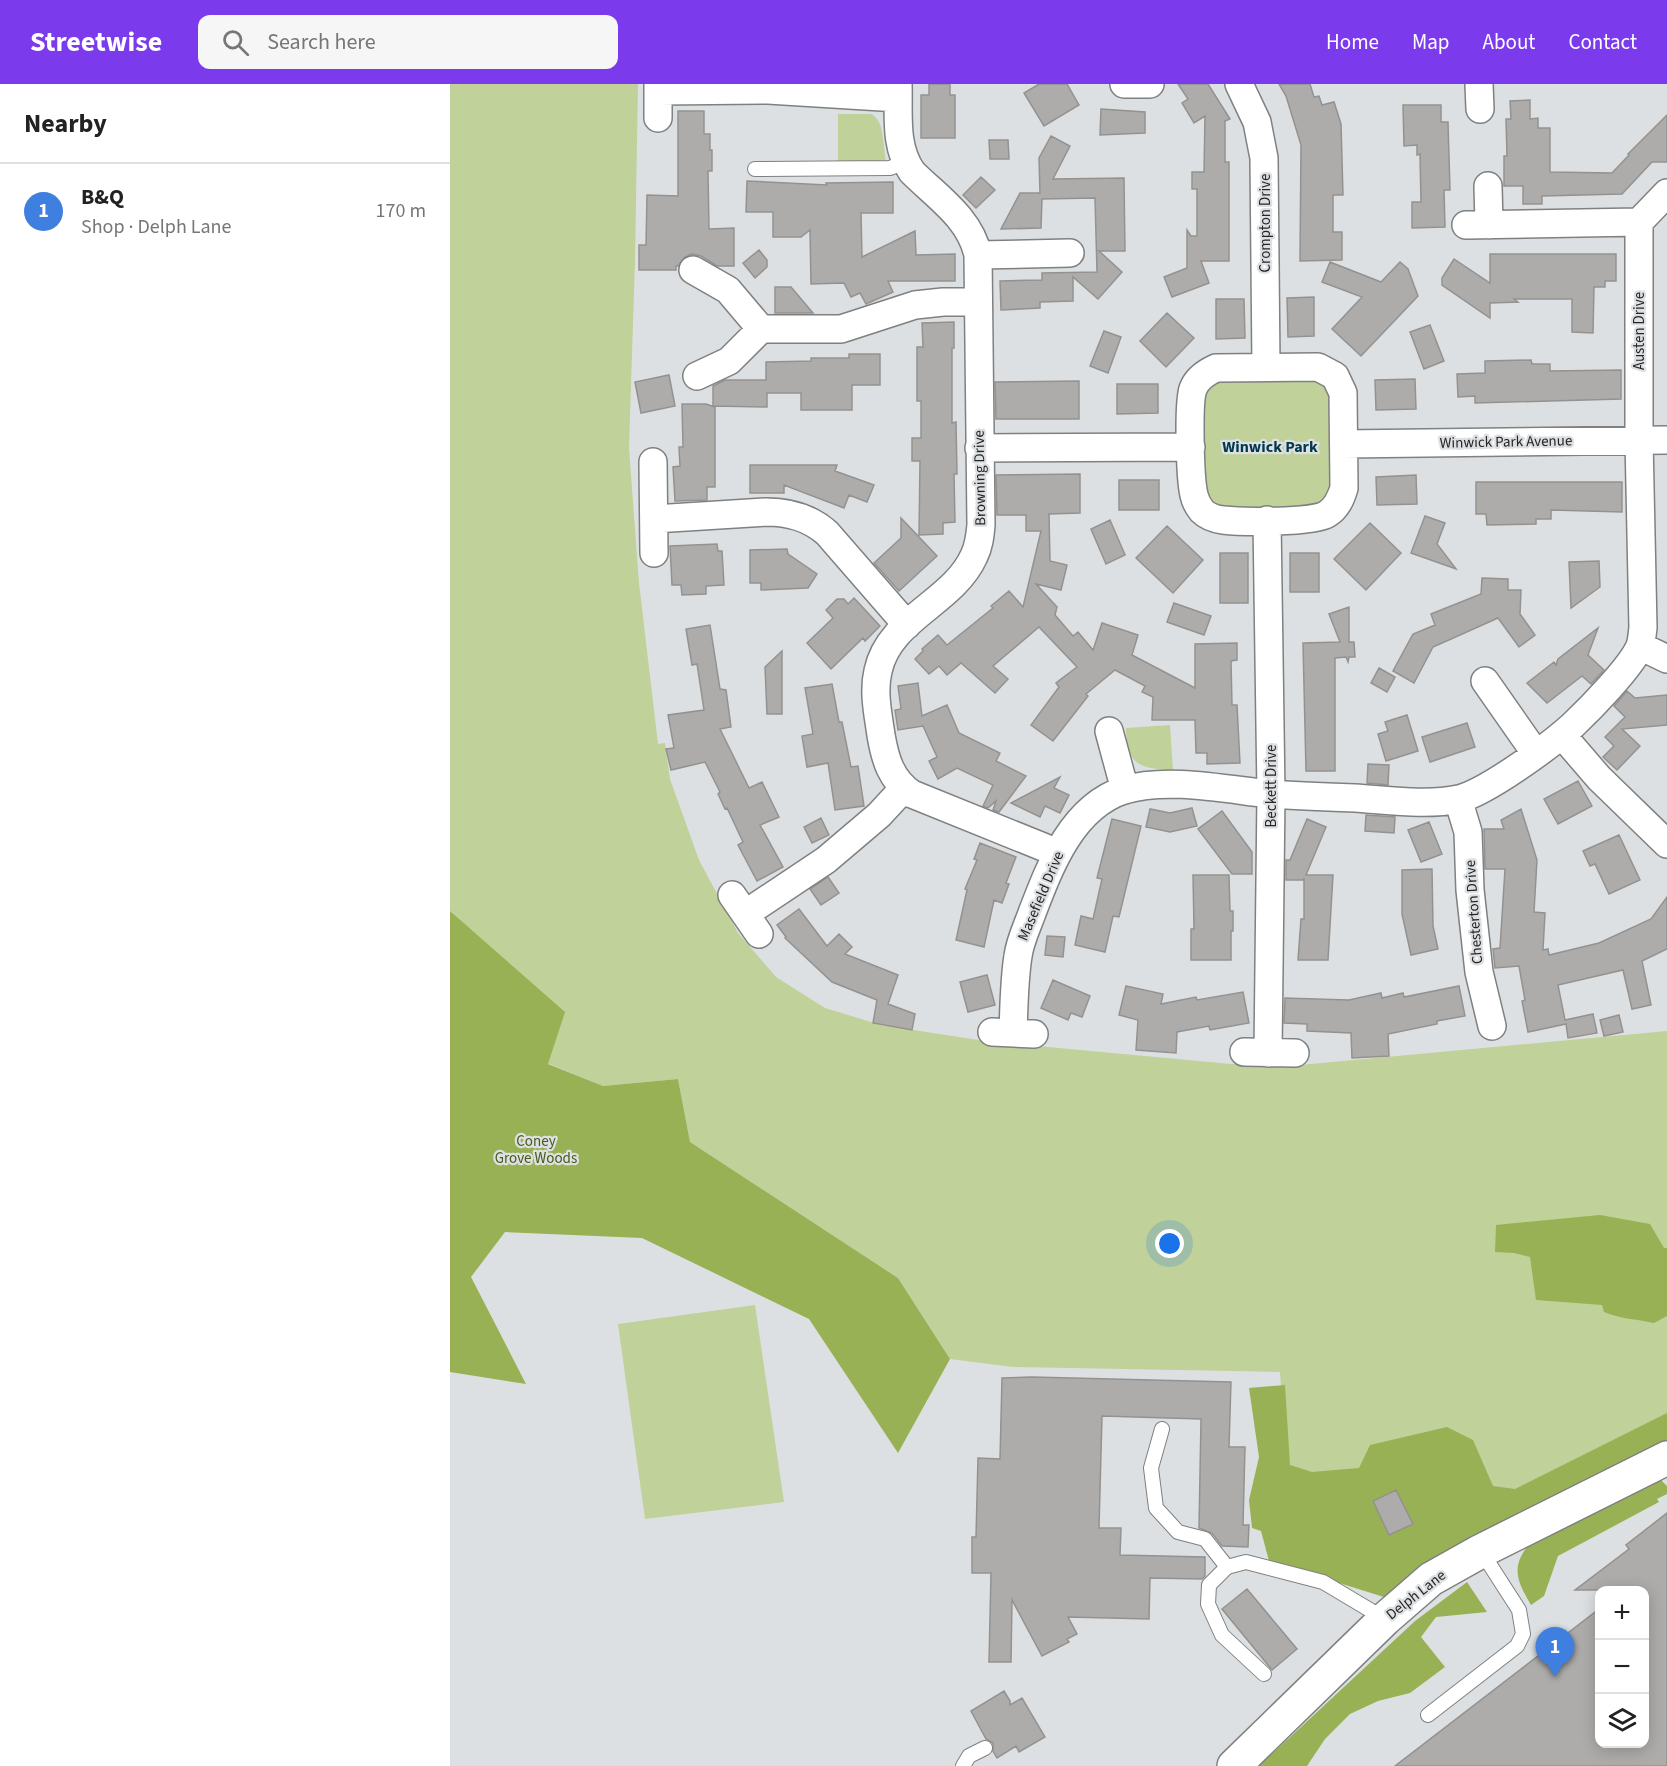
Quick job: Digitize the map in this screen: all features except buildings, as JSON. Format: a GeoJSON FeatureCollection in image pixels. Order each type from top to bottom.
{"type":"FeatureCollection","features":[{"type":"Feature","properties":{"kind":"street"},"geometry":{"type":"LineString","coordinates":[[1124,84],[1150,84]]}},
{"type":"Feature","properties":{"kind":"street","name":"Crompton Drive"},"geometry":{"type":"LineString","coordinates":[[1239,84],[1257,122],[1264,158],[1266,367]]}},
{"type":"Feature","properties":{"kind":"street","name":"Browning Drive"},"geometry":{"type":"LineString","coordinates":[[658,118],[658,87],[898,91],[899,143],[905,162],[912,172],[961,219],[975,241],[978,255],[981,525],[979,543],[974,557],[964,572],[907,625],[891,643],[881,660],[876,688],[885,755],[895,778],[904,788]]}},
{"type":"Feature","properties":{"kind":"street"},"geometry":{"type":"LineString","coordinates":[[1488,186],[1478,225],[1639,222],[1667,193]]}},
{"type":"Feature","properties":{"kind":"street","name":"Austen Drive"},"geometry":{"type":"LineString","coordinates":[[1639,222],[1639,440]]}},
{"type":"Feature","properties":{"kind":"street"},"geometry":{"type":"LineString","coordinates":[[978,255],[1070,253]]}},
{"type":"Feature","properties":{"kind":"street"},"geometry":{"type":"LineString","coordinates":[[693,270],[728,290],[762,329]]}},
{"type":"Feature","properties":{"kind":"street"},"geometry":{"type":"LineString","coordinates":[[697,376],[729,361],[762,329],[841,329],[915,305],[977,302]]}},
{"type":"Feature","properties":{"kind":"street"},"geometry":{"type":"LineString","coordinates":[[1266,367],[1318,367],[1335,376],[1343,393],[1344,488],[1341,499],[1334,509],[1316,519],[1221,520],[1203,512],[1193,493],[1191,447],[1193,388],[1207,372],[1216,368],[1266,367]]}},
{"type":"Feature","properties":{"kind":"street"},"geometry":{"type":"LineString","coordinates":[[1271,794],[1423,801],[1458,799],[1480,790],[1562,735],[1595,702],[1632,659],[1640,646],[1643,616],[1639,440]]}},
{"type":"Feature","properties":{"kind":"street","name":"Winwick Park Avenue"},"geometry":{"type":"LineString","coordinates":[[1344,444],[1667,440]]}},
{"type":"Feature","properties":{"kind":"street"},"geometry":{"type":"LineString","coordinates":[[979,448],[1191,447]]}},
{"type":"Feature","properties":{"kind":"street"},"geometry":{"type":"LineString","coordinates":[[653,462],[654,553]]}},
{"type":"Feature","properties":{"kind":"street"},"geometry":{"type":"LineString","coordinates":[[654,519],[766,512],[783,512],[804,518],[827,533],[907,625]]}},
{"type":"Feature","properties":{"kind":"street","name":"Beckett Drive"},"geometry":{"type":"LineString","coordinates":[[1267,520],[1271,794],[1256,1052],[1295,1053]]}},
{"type":"Feature","properties":{"kind":"street"},"geometry":{"type":"LineString","coordinates":[[1640,646],[1667,659]]}},
{"type":"Feature","properties":{"kind":"street"},"geometry":{"type":"LineString","coordinates":[[1483,680],[1536,754]]}},
{"type":"Feature","properties":{"kind":"street"},"geometry":{"type":"LineString","coordinates":[[1107,729],[1125,790]]}},
{"type":"Feature","properties":{"kind":"street"},"geometry":{"type":"LineString","coordinates":[[1562,735],[1599,778],[1667,844]]}},
{"type":"Feature","properties":{"kind":"street","name":"Masefield Drive"},"geometry":{"type":"LineString","coordinates":[[1013,1033],[1018,954],[1040,893],[1058,853],[1082,818],[1103,801],[1125,790],[1143,786],[1186,785],[1271,794]]}},
{"type":"Feature","properties":{"kind":"street"},"geometry":{"type":"LineString","coordinates":[[745,914],[826,860],[879,815],[904,788],[920,797],[1058,853]]}},
{"type":"Feature","properties":{"kind":"street","name":"Chesterton Drive"},"geometry":{"type":"LineString","coordinates":[[1458,799],[1468,831],[1470,890],[1479,972],[1493,1026]]}},
{"type":"Feature","properties":{"kind":"street","name":"Delph Lane"},"geometry":{"type":"LineString","coordinates":[[1234,1766],[1385,1619],[1431,1579],[1481,1551],[1667,1458]]}},
{"type":"Feature","properties":{"kind":"lane"},"geometry":{"type":"LineString","coordinates":[[754,169],[890,168],[905,162]]}},
{"type":"Feature","properties":{"kind":"lane"},"geometry":{"type":"LineString","coordinates":[[1162,1429],[1151,1468],[1156,1508],[1178,1532],[1205,1539],[1227,1567]]}},
{"type":"Feature","properties":{"kind":"lane"},"geometry":{"type":"LineString","coordinates":[[1428,1715],[1517,1646],[1523,1634],[1519,1610],[1481,1551]]}},
{"type":"Feature","properties":{"kind":"lane"},"geometry":{"type":"LineString","coordinates":[[1264,1674],[1222,1635],[1208,1604],[1209,1585],[1227,1567],[1246,1562],[1323,1582],[1385,1619]]}},
{"type":"Feature","properties":{"kind":"lane"},"geometry":{"type":"LineString","coordinates":[[963,1766],[969,1756],[985,1748]]}},
{"type":"Feature","properties":{"kind":"green space"},"geometry":{"type":"Polygon","coordinates":[[[450,84],[638,84],[629,448],[639,583],[658,744],[665,743],[670,779],[699,860],[738,933],[776,977],[825,1008],[881,1025],[985,1041],[1231,1064],[1300,1065],[1667,1031],[1667,1430],[1483,1522],[1290,1522],[1280,1372],[1013,1367],[950,1359],[898,1278],[690,1142],[678,1079],[603,1086],[547,1063],[463,923],[450,911],[450,84]]]}},
{"type":"Feature","properties":{"kind":"green space"},"geometry":{"type":"Polygon","coordinates":[[[838,114],[871,114],[876,117],[883,135],[886,161],[838,162],[838,114]]]}},
{"type":"Feature","properties":{"kind":"green space"},"geometry":{"type":"Polygon","coordinates":[[[1309,376],[1329,385],[1335,489],[1324,507],[1220,511],[1203,495],[1204,389],[1212,381],[1309,376]]]}},
{"type":"Feature","properties":{"kind":"green space"},"geometry":{"type":"Polygon","coordinates":[[[1170,725],[1173,770],[1143,766],[1132,757],[1126,728],[1170,725]]]}},
{"type":"Feature","properties":{"kind":"green space","name":"Coney Grove Woods"},"geometry":{"type":"Polygon","coordinates":[[[450,911],[565,1012],[548,1064],[603,1086],[678,1079],[690,1142],[898,1278],[950,1359],[898,1453],[809,1319],[642,1238],[505,1232],[471,1277],[526,1384],[450,1372],[450,911]]]}},
{"type":"Feature","properties":{"kind":"green space"},"geometry":{"type":"Polygon","coordinates":[[[1600,1215],[1650,1224],[1664,1248],[1667,1248],[1667,1316],[1654,1323],[1622,1318],[1604,1312],[1602,1305],[1536,1300],[1530,1257],[1495,1252],[1496,1225],[1600,1215]]]}},
{"type":"Feature","properties":{"kind":"green space"},"geometry":{"type":"Polygon","coordinates":[[[755,1305],[784,1502],[645,1519],[618,1324],[755,1305]]]}},
{"type":"Feature","properties":{"kind":"green space"},"geometry":{"type":"Polygon","coordinates":[[[1285,1385],[1290,1465],[1312,1472],[1359,1468],[1370,1445],[1447,1427],[1473,1440],[1493,1486],[1515,1489],[1667,1413],[1667,1447],[1387,1598],[1269,1561],[1261,1531],[1252,1528],[1249,1500],[1259,1457],[1249,1388],[1285,1385]]]}},
{"type":"Feature","properties":{"kind":"green space"},"geometry":{"type":"Polygon","coordinates":[[[1658,1477],[1667,1486],[1667,1494],[1657,1499],[1659,1502],[1558,1556],[1544,1596],[1531,1605],[1522,1589],[1518,1574],[1520,1559],[1530,1543],[1658,1477]]]}},
{"type":"Feature","properties":{"kind":"green space"},"geometry":{"type":"Polygon","coordinates":[[[1467,1582],[1487,1612],[1436,1617],[1421,1637],[1445,1667],[1410,1693],[1378,1701],[1350,1714],[1325,1739],[1307,1766],[1259,1766],[1415,1621],[1467,1582]]]}},
{"type":"Feature","properties":{"kind":"place","name":"B&Q"},"geometry":{"type":"Point","coordinates":[1555,1677]}},
{"type":"Feature","properties":{"kind":"district","name":"Winwick Park"},"geometry":{"type":"Point","coordinates":[1270,447]}}]}
